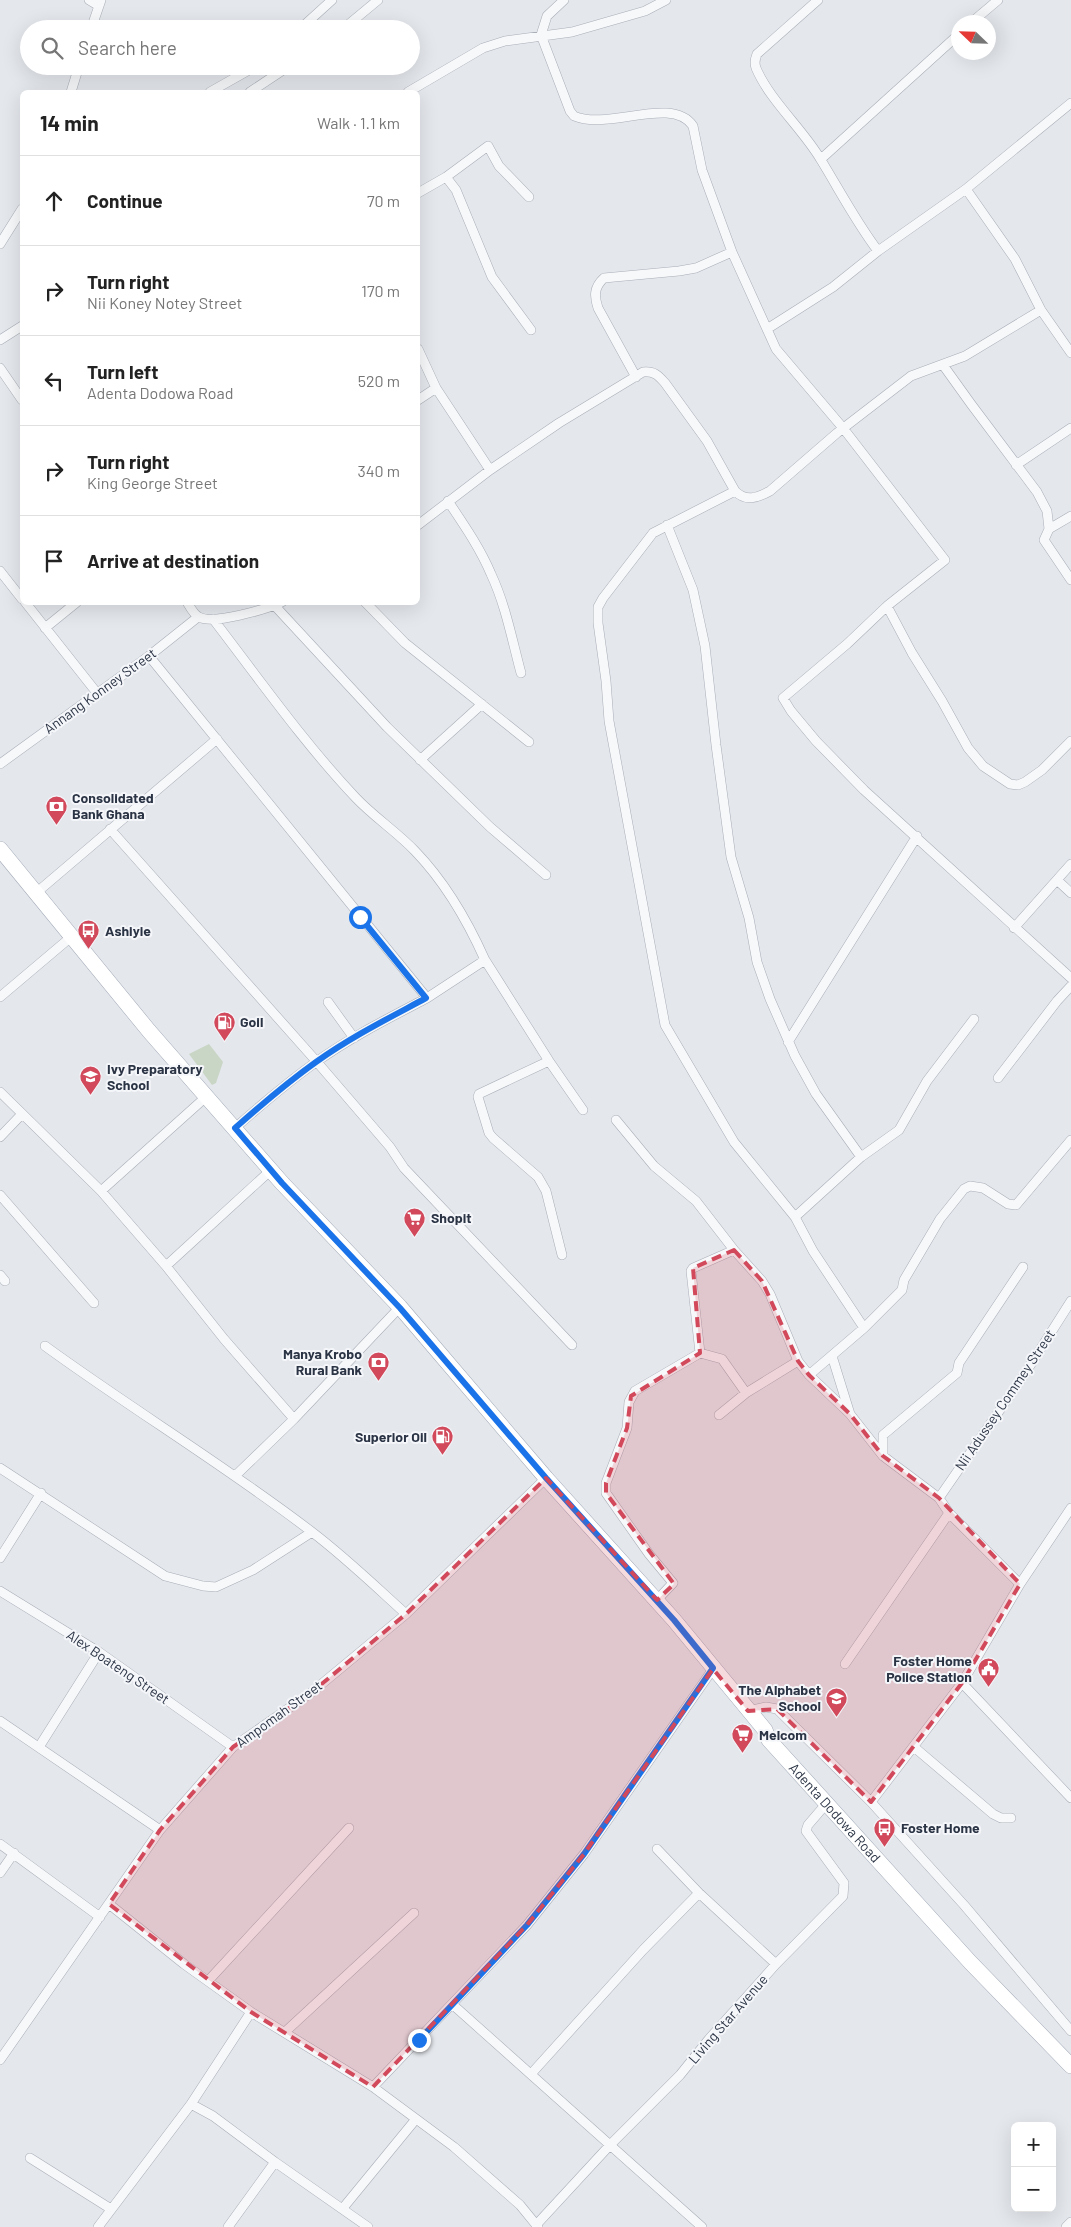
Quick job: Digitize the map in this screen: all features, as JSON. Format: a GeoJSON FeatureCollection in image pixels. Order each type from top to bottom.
{"type":"FeatureCollection","features":[{"type":"Feature","properties":{"kind":"main road","name":"Adenta Dodowa Road"},"geometry":{"type":"LineString","coordinates":[[3,859],[36,893],[149,1031],[271,1170],[400,1308],[546,1478],[657,1600],[765,1730],[769,1740],[970,1962],[1071,2066]]}},
{"type":"Feature","properties":{"kind":"street"},"geometry":{"type":"LineString","coordinates":[[89,0],[100,3],[95,20]]}},
{"type":"Feature","properties":{"kind":"street"},"geometry":{"type":"LineString","coordinates":[[310,20],[332,0]]}},
{"type":"Feature","properties":{"kind":"street"},"geometry":{"type":"LineString","coordinates":[[354,20],[378,0]]}},
{"type":"Feature","properties":{"kind":"street"},"geometry":{"type":"LineString","coordinates":[[564,0],[547,16],[541,35],[574,116],[593,121],[665,112],[683,115],[689,120],[693,126],[702,170],[732,252],[776,349],[843,428],[945,560],[887,606],[830,659],[783,698],[791,711],[864,790],[1071,978]]}},
{"type":"Feature","properties":{"kind":"street"},"geometry":{"type":"LineString","coordinates":[[411,90],[483,48],[505,41],[581,30],[645,11],[666,0]]}},
{"type":"Feature","properties":{"kind":"street"},"geometry":{"type":"LineString","coordinates":[[818,0],[763,47],[757,54],[755,67],[764,83],[821,159],[853,215],[878,251]]}},
{"type":"Feature","properties":{"kind":"street"},"geometry":{"type":"LineString","coordinates":[[980,15],[998,0]]}},
{"type":"Feature","properties":{"kind":"street"},"geometry":{"type":"LineString","coordinates":[[821,159],[951,41]]}},
{"type":"Feature","properties":{"kind":"street"},"geometry":{"type":"LineString","coordinates":[[72,90],[76,75]]}},
{"type":"Feature","properties":{"kind":"street"},"geometry":{"type":"LineString","coordinates":[[214,90],[240,75]]}},
{"type":"Feature","properties":{"kind":"street"},"geometry":{"type":"LineString","coordinates":[[253,90],[276,75]]}},
{"type":"Feature","properties":{"kind":"street"},"geometry":{"type":"LineString","coordinates":[[768,329],[833,287],[878,251],[966,189],[1071,103]]}},
{"type":"Feature","properties":{"kind":"street"},"geometry":{"type":"LineString","coordinates":[[420,192],[446,178],[488,146],[499,166],[529,197]]}},
{"type":"Feature","properties":{"kind":"street"},"geometry":{"type":"LineString","coordinates":[[446,178],[456,190],[492,277],[531,330]]}},
{"type":"Feature","properties":{"kind":"street"},"geometry":{"type":"LineString","coordinates":[[966,189],[1015,259],[1041,310],[1071,353]]}},
{"type":"Feature","properties":{"kind":"street"},"geometry":{"type":"LineString","coordinates":[[0,244],[20,212]]}},
{"type":"Feature","properties":{"kind":"street"},"geometry":{"type":"LineString","coordinates":[[636,377],[598,308],[595,298],[598,284],[604,278],[696,268],[732,252]]}},
{"type":"Feature","properties":{"kind":"street"},"geometry":{"type":"LineString","coordinates":[[420,523],[490,470],[559,423],[643,372],[650,371],[656,374],[664,383],[707,441],[735,491],[749,499],[760,496],[770,491],[843,428],[911,376],[925,369],[943,365],[965,356],[1041,310]]}},
{"type":"Feature","properties":{"kind":"street"},"geometry":{"type":"LineString","coordinates":[[0,340],[20,327]]}},
{"type":"Feature","properties":{"kind":"street"},"geometry":{"type":"LineString","coordinates":[[420,353],[436,388],[490,470]]}},
{"type":"Feature","properties":{"kind":"street"},"geometry":{"type":"LineString","coordinates":[[943,365],[1037,492],[1047,511],[1048,529],[1044,540],[1071,580]]}},
{"type":"Feature","properties":{"kind":"street"},"geometry":{"type":"LineString","coordinates":[[0,368],[20,397]]}},
{"type":"Feature","properties":{"kind":"street"},"geometry":{"type":"LineString","coordinates":[[420,399],[436,388]]}},
{"type":"Feature","properties":{"kind":"street"},"geometry":{"type":"LineString","coordinates":[[1016,465],[1071,428]]}},
{"type":"Feature","properties":{"kind":"street"},"geometry":{"type":"LineString","coordinates":[[735,491],[667,525],[649,537],[602,598],[597,615],[606,681],[609,721],[662,1017],[696,1080],[734,1142],[795,1217],[813,1251],[864,1328]]}},
{"type":"Feature","properties":{"kind":"street"},"geometry":{"type":"LineString","coordinates":[[448,501],[480,550],[492,575],[506,613],[521,674]]}},
{"type":"Feature","properties":{"kind":"street"},"geometry":{"type":"LineString","coordinates":[[1048,529],[1071,516]]}},
{"type":"Feature","properties":{"kind":"street"},"geometry":{"type":"LineString","coordinates":[[667,525],[693,590],[705,646],[731,857],[750,918],[757,962],[788,1042],[816,1094],[861,1157]]}},
{"type":"Feature","properties":{"kind":"street"},"geometry":{"type":"LineString","coordinates":[[0,571],[20,596]]}},
{"type":"Feature","properties":{"kind":"street"},"geometry":{"type":"LineString","coordinates":[[27,605],[98,693]]}},
{"type":"Feature","properties":{"kind":"street"},"geometry":{"type":"LineString","coordinates":[[45,628],[73,605]]}},
{"type":"Feature","properties":{"kind":"street"},"geometry":{"type":"LineString","coordinates":[[188,605],[198,617],[213,619],[248,614],[276,605]]}},
{"type":"Feature","properties":{"kind":"street"},"geometry":{"type":"LineString","coordinates":[[280,605],[387,728],[490,827],[546,876]]}},
{"type":"Feature","properties":{"kind":"street"},"geometry":{"type":"LineString","coordinates":[[368,605],[405,643],[529,742]]}},
{"type":"Feature","properties":{"kind":"street"},"geometry":{"type":"LineString","coordinates":[[887,606],[912,653],[968,748],[983,766],[1010,784],[1018,785],[1042,770],[1071,742]]}},
{"type":"Feature","properties":{"kind":"street","name":"Annang Konney Street"},"geometry":{"type":"LineString","coordinates":[[0,764],[148,656],[198,617]]}},
{"type":"Feature","properties":{"kind":"street"},"geometry":{"type":"LineString","coordinates":[[213,619],[302,734],[356,798],[416,851],[432,872],[458,910],[486,960],[549,1061],[583,1110]]}},
{"type":"Feature","properties":{"kind":"street"},"geometry":{"type":"LineString","coordinates":[[148,656],[426,998]]}},
{"type":"Feature","properties":{"kind":"street"},"geometry":{"type":"LineString","coordinates":[[420,760],[482,704]]}},
{"type":"Feature","properties":{"kind":"street"},"geometry":{"type":"LineString","coordinates":[[36,893],[217,739]]}},
{"type":"Feature","properties":{"kind":"street"},"geometry":{"type":"LineString","coordinates":[[110,829],[317,1062],[390,1147],[404,1168],[488,1254],[572,1345]]}},
{"type":"Feature","properties":{"kind":"street"},"geometry":{"type":"LineString","coordinates":[[788,1042],[916,836]]}},
{"type":"Feature","properties":{"kind":"street"},"geometry":{"type":"LineString","coordinates":[[1014,928],[1071,864]]}},
{"type":"Feature","properties":{"kind":"street"},"geometry":{"type":"LineString","coordinates":[[1057,880],[1071,893]]}},
{"type":"Feature","properties":{"kind":"street"},"geometry":{"type":"LineString","coordinates":[[0,997],[71,937]]}},
{"type":"Feature","properties":{"kind":"street"},"geometry":{"type":"LineString","coordinates":[[235,1128],[271,1097],[317,1062],[354,1038],[426,998],[486,960]]}},
{"type":"Feature","properties":{"kind":"street"},"geometry":{"type":"LineString","coordinates":[[998,1078],[1071,986]]}},
{"type":"Feature","properties":{"kind":"street"},"geometry":{"type":"LineString","coordinates":[[328,1002],[354,1038]]}},
{"type":"Feature","properties":{"kind":"street"},"geometry":{"type":"LineString","coordinates":[[795,1217],[861,1157],[902,1126],[927,1081],[974,1019]]}},
{"type":"Feature","properties":{"kind":"street"},"geometry":{"type":"LineString","coordinates":[[549,1061],[478,1096],[489,1134],[538,1178],[546,1191],[562,1255]]}},
{"type":"Feature","properties":{"kind":"street"},"geometry":{"type":"LineString","coordinates":[[0,1092],[101,1191],[166,1266],[224,1339],[294,1419]]}},
{"type":"Feature","properties":{"kind":"street"},"geometry":{"type":"LineString","coordinates":[[101,1191],[207,1096]]}},
{"type":"Feature","properties":{"kind":"street"},"geometry":{"type":"LineString","coordinates":[[0,1137],[22,1114]]}},
{"type":"Feature","properties":{"kind":"street"},"geometry":{"type":"LineString","coordinates":[[616,1120],[654,1166],[696,1201],[734,1250],[762,1281],[770,1294],[798,1361],[809,1375],[850,1414],[883,1456],[939,1498],[949,1513],[1020,1584]]}},
{"type":"Feature","properties":{"kind":"street"},"geometry":{"type":"LineString","coordinates":[[809,1375],[864,1328],[902,1290],[904,1280],[940,1219],[964,1189],[970,1186],[977,1186],[1011,1205],[1016,1204],[1071,1140]]}},
{"type":"Feature","properties":{"kind":"street"},"geometry":{"type":"LineString","coordinates":[[166,1266],[271,1170]]}},
{"type":"Feature","properties":{"kind":"street"},"geometry":{"type":"LineString","coordinates":[[0,1195],[94,1303]]}},
{"type":"Feature","properties":{"kind":"street"},"geometry":{"type":"LineString","coordinates":[[700,1353],[691,1271],[693,1268],[734,1250]]}},
{"type":"Feature","properties":{"kind":"street"},"geometry":{"type":"LineString","coordinates":[[883,1456],[883,1435],[957,1372],[959,1363],[1024,1267]]}},
{"type":"Feature","properties":{"kind":"street","name":"Nii Adussey Commey Street"},"geometry":{"type":"LineString","coordinates":[[939,1498],[1024,1375],[1071,1301]]}},
{"type":"Feature","properties":{"kind":"street"},"geometry":{"type":"LineString","coordinates":[[235,1476],[294,1419],[400,1308]]}},
{"type":"Feature","properties":{"kind":"street"},"geometry":{"type":"LineString","coordinates":[[45,1346],[122,1402],[235,1476],[312,1532],[341,1555],[406,1614]]}},
{"type":"Feature","properties":{"kind":"street"},"geometry":{"type":"LineString","coordinates":[[657,1600],[673,1583],[649,1554],[606,1493],[606,1483],[627,1428],[631,1396],[636,1391],[700,1353],[722,1359],[746,1392]]}},
{"type":"Feature","properties":{"kind":"street"},"geometry":{"type":"LineString","coordinates":[[832,1356],[850,1414]]}},
{"type":"Feature","properties":{"kind":"street"},"geometry":{"type":"LineString","coordinates":[[719,1415],[746,1392],[798,1361]]}},
{"type":"Feature","properties":{"kind":"street"},"geometry":{"type":"LineString","coordinates":[[0,1468],[165,1576],[210,1588],[253,1570],[312,1532]]}},
{"type":"Feature","properties":{"kind":"street","name":"Ampomah Street"},"geometry":{"type":"LineString","coordinates":[[0,2060],[160,1830],[233,1747],[312,1692],[406,1614],[546,1478]]}},
{"type":"Feature","properties":{"kind":"street"},"geometry":{"type":"LineString","coordinates":[[0,1558],[40,1493]]}},
{"type":"Feature","properties":{"kind":"street"},"geometry":{"type":"LineString","coordinates":[[871,1802],[962,1683],[1020,1584],[1071,1508]]}},
{"type":"Feature","properties":{"kind":"street"},"geometry":{"type":"LineString","coordinates":[[845,1664],[949,1513]]}},
{"type":"Feature","properties":{"kind":"street","name":"Alex Boateng Street"},"geometry":{"type":"LineString","coordinates":[[0,1591],[99,1652],[233,1747]]}},
{"type":"Feature","properties":{"kind":"street"},"geometry":{"type":"LineString","coordinates":[[39,1747],[99,1652]]}},
{"type":"Feature","properties":{"kind":"street"},"geometry":{"type":"LineString","coordinates":[[373,2087],[527,1925],[584,1854],[713,1668]]}},
{"type":"Feature","properties":{"kind":"street"},"geometry":{"type":"LineString","coordinates":[[962,1683],[1071,1798]]}},
{"type":"Feature","properties":{"kind":"street"},"geometry":{"type":"LineString","coordinates":[[748,1711],[766,1707],[776,1709],[871,1802],[964,1904],[1071,2031]]}},
{"type":"Feature","properties":{"kind":"street"},"geometry":{"type":"LineString","coordinates":[[0,1721],[160,1830]]}},
{"type":"Feature","properties":{"kind":"street"},"geometry":{"type":"LineString","coordinates":[[914,1747],[993,1814],[1002,1818],[1010,1818]]}},
{"type":"Feature","properties":{"kind":"street","name":"Living Star Avenue"},"geometry":{"type":"LineString","coordinates":[[537,2226],[610,2145],[680,2075],[709,2039],[776,1964],[843,1896],[845,1892],[844,1883],[806,1829],[826,1804]]}},
{"type":"Feature","properties":{"kind":"street"},"geometry":{"type":"LineString","coordinates":[[208,1981],[348,1828]]}},
{"type":"Feature","properties":{"kind":"street"},"geometry":{"type":"LineString","coordinates":[[0,1844],[100,1917]]}},
{"type":"Feature","properties":{"kind":"street"},"geometry":{"type":"LineString","coordinates":[[657,1849],[699,1893],[776,1964]]}},
{"type":"Feature","properties":{"kind":"street"},"geometry":{"type":"LineString","coordinates":[[0,1873],[14,1853]]}},
{"type":"Feature","properties":{"kind":"street"},"geometry":{"type":"LineString","coordinates":[[531,2074],[643,1950],[699,1893]]}},
{"type":"Feature","properties":{"kind":"street"},"geometry":{"type":"LineString","coordinates":[[109,1904],[251,2012],[373,2087],[454,2147],[520,2205],[537,2226]]}},
{"type":"Feature","properties":{"kind":"street"},"geometry":{"type":"LineString","coordinates":[[285,2032],[414,1913]]}},
{"type":"Feature","properties":{"kind":"street"},"geometry":{"type":"LineString","coordinates":[[452,2004],[702,2227]]}},
{"type":"Feature","properties":{"kind":"street"},"geometry":{"type":"LineString","coordinates":[[98,2227],[191,2104],[251,2012]]}},
{"type":"Feature","properties":{"kind":"street"},"geometry":{"type":"LineString","coordinates":[[191,2104],[213,2116],[275,2162],[343,2208],[356,2223],[368,2227]]}},
{"type":"Feature","properties":{"kind":"street"},"geometry":{"type":"LineString","coordinates":[[343,2208],[416,2119]]}},
{"type":"Feature","properties":{"kind":"street"},"geometry":{"type":"LineString","coordinates":[[30,2158],[111,2209]]}},
{"type":"Feature","properties":{"kind":"street"},"geometry":{"type":"LineString","coordinates":[[228,2227],[275,2162]]}},
{"type":"Feature","properties":{"kind":"street"},"geometry":{"type":"LineString","coordinates":[[1066,2227],[1071,2222]]}},
{"type":"Feature","properties":{"kind":"highlighted area"},"geometry":{"type":"Polygon","coordinates":[[[734,1250],[762,1281],[798,1361],[809,1375],[850,1414],[883,1456],[939,1498],[1020,1584],[962,1683],[871,1802],[777,1709],[748,1711],[713,1669],[584,1854],[527,1925],[373,2087],[251,2012],[109,1904],[160,1830],[233,1747],[312,1692],[406,1614],[546,1478],[657,1600],[674,1584],[606,1493],[606,1483],[627,1428],[631,1396],[700,1353],[693,1268],[734,1250]]]}},
{"type":"Feature","properties":{"kind":"green space"},"geometry":{"type":"Polygon","coordinates":[[[209,1044],[223,1062],[216,1083],[212,1085],[189,1054],[209,1044]]]}},
{"type":"Feature","properties":{"kind":"place","name":"Consolidated Bank Ghana"},"geometry":{"type":"Point","coordinates":[56,825]}},
{"type":"Feature","properties":{"kind":"place","name":"Ashiyie"},"geometry":{"type":"Point","coordinates":[89,950]}},
{"type":"Feature","properties":{"kind":"place","name":"Goil"},"geometry":{"type":"Point","coordinates":[224,1041]}},
{"type":"Feature","properties":{"kind":"place","name":"Ivy Preparatory School"},"geometry":{"type":"Point","coordinates":[91,1096]}},
{"type":"Feature","properties":{"kind":"place","name":"Shopit"},"geometry":{"type":"Point","coordinates":[415,1237]}},
{"type":"Feature","properties":{"kind":"place","name":"Manya Krobo Rural Bank"},"geometry":{"type":"Point","coordinates":[378,1381]}},
{"type":"Feature","properties":{"kind":"place","name":"Superior Oil"},"geometry":{"type":"Point","coordinates":[443,1456]}},
{"type":"Feature","properties":{"kind":"place","name":"Foster Home Police Station"},"geometry":{"type":"Point","coordinates":[988,1688]}},
{"type":"Feature","properties":{"kind":"place","name":"The Alphabet School"},"geometry":{"type":"Point","coordinates":[837,1717]}},
{"type":"Feature","properties":{"kind":"place","name":"Melcom"},"geometry":{"type":"Point","coordinates":[743,1754]}},
{"type":"Feature","properties":{"kind":"place","name":"Foster Home"},"geometry":{"type":"Point","coordinates":[885,1847]}},
{"type":"Feature","properties":{"kind":"route"},"geometry":{"type":"LineString","coordinates":[[360,917],[384,944],[426,998],[378,1024],[317,1062],[271,1097],[235,1128],[282,1183],[400,1308],[546,1478],[674,1620],[713,1668],[662,1745],[584,1854],[527,1925],[419,2040]]}}]}
